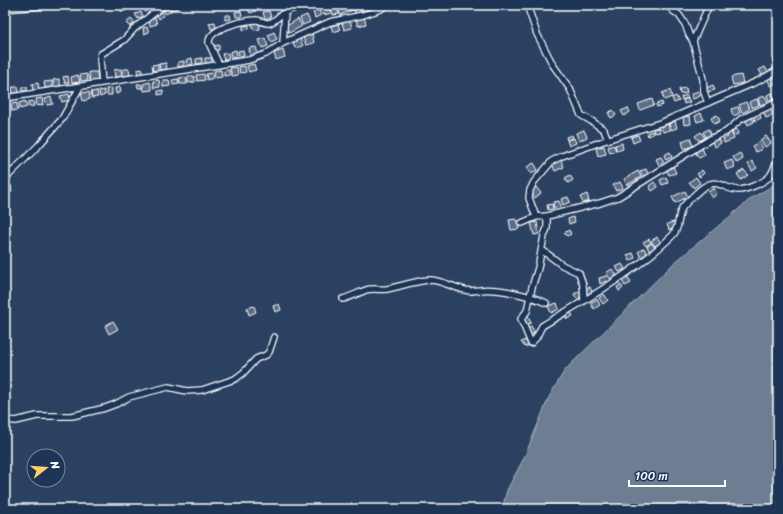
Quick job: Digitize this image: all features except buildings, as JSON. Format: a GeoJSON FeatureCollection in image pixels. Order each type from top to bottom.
{"type":"FeatureCollection","features":[{"type":"Feature","properties":{"kind":"street"},"geometry":{"type":"LineString","coordinates":[[5,9],[51,5]]}},
{"type":"Feature","properties":{"kind":"street"},"geometry":{"type":"LineString","coordinates":[[102,83],[101,54],[124,40],[135,28],[164,5]]}},
{"type":"Feature","properties":{"kind":"street"},"geometry":{"type":"LineString","coordinates":[[219,65],[209,43],[209,40],[213,34],[228,25],[255,19],[268,23],[285,12],[305,5]]}},
{"type":"Feature","properties":{"kind":"street"},"geometry":{"type":"LineString","coordinates":[[5,98],[249,60],[266,54],[283,43],[330,22],[380,9],[386,5]]}},
{"type":"Feature","properties":{"kind":"street"},"geometry":{"type":"LineString","coordinates":[[527,5],[537,34],[553,65],[570,89],[581,115],[604,130],[608,140]]}},
{"type":"Feature","properties":{"kind":"street"},"geometry":{"type":"LineString","coordinates":[[670,5],[672,10],[679,15],[685,24],[693,42],[703,80],[704,92],[708,103]]}},
{"type":"Feature","properties":{"kind":"street"},"geometry":{"type":"LineString","coordinates":[[693,42],[708,5]]}},
{"type":"Feature","properties":{"kind":"street"},"geometry":{"type":"LineString","coordinates":[[283,43],[285,12]]}},
{"type":"Feature","properties":{"kind":"street"},"geometry":{"type":"LineString","coordinates":[[536,217],[529,198],[530,190],[552,161],[562,156],[663,122],[758,81],[778,70]]}},
{"type":"Feature","properties":{"kind":"street"},"geometry":{"type":"LineString","coordinates":[[5,179],[62,120],[80,87]]}},
{"type":"Feature","properties":{"kind":"street"},"geometry":{"type":"LineString","coordinates":[[522,222],[536,217],[547,216],[600,203],[618,196],[706,141],[726,132],[741,119],[778,102]]}},
{"type":"Feature","properties":{"kind":"street"},"geometry":{"type":"LineString","coordinates":[[547,216],[547,228],[538,268],[529,297],[527,311],[521,320],[531,343],[536,338],[542,326],[612,284],[641,263],[673,236],[677,230],[682,208],[701,189],[716,182],[738,190],[755,185],[768,178],[778,158]]}},
{"type":"Feature","properties":{"kind":"street"},"geometry":{"type":"LineString","coordinates":[[542,250],[562,265],[579,273],[583,285],[582,289],[585,295],[584,301]]}},
{"type":"Feature","properties":{"kind":"street"},"geometry":{"type":"LineString","coordinates":[[343,299],[367,290],[386,289],[430,280],[438,281],[463,290],[490,290],[529,297],[546,303]]}},
{"type":"Feature","properties":{"kind":"street"},"geometry":{"type":"LineString","coordinates":[[5,420],[16,421],[37,416],[72,416],[116,404],[129,397],[168,387],[187,391],[202,390],[235,379],[256,359],[266,355],[269,352],[274,338]]}},
{"type":"Feature","properties":{"kind":"water"},"geometry":{"type":"Polygon","coordinates":[[[778,183],[778,509],[502,509],[507,490],[524,458],[549,397],[565,370],[674,263],[753,197],[778,183]]]}}]}
